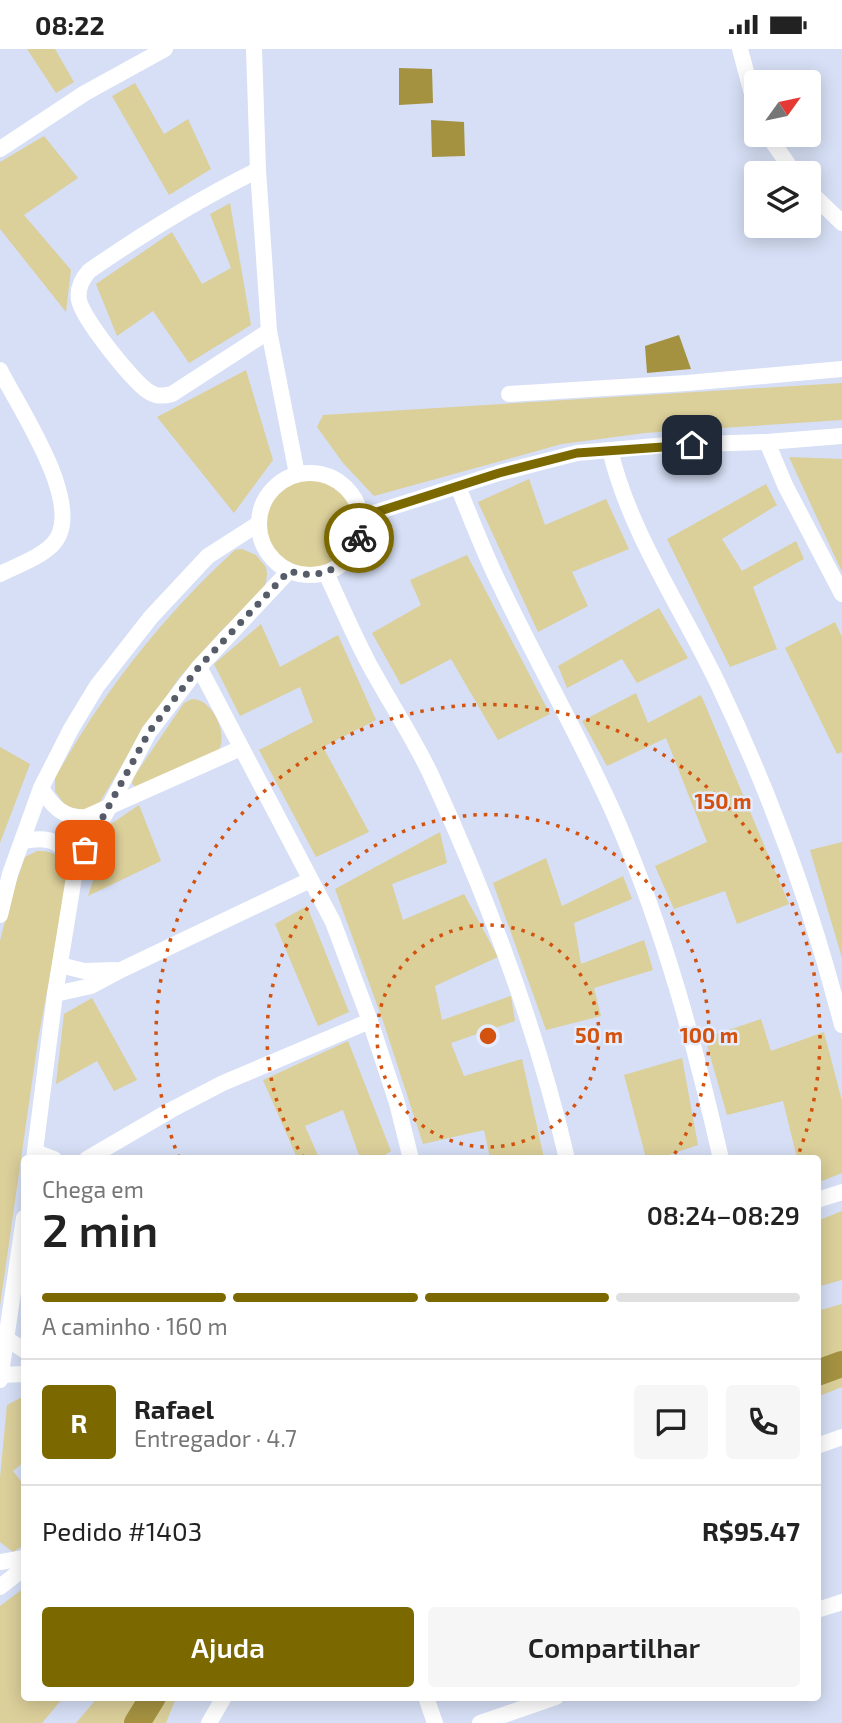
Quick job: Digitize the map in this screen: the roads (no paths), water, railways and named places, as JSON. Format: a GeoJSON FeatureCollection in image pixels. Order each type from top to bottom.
{"type":"FeatureCollection","features":[{"type":"Feature","properties":{"kind":"street"},"geometry":{"type":"LineString","coordinates":[[0,149],[85,93],[165,49]]}},
{"type":"Feature","properties":{"kind":"street"},"geometry":{"type":"LineString","coordinates":[[254,49],[258,170],[269,331],[297,474]]}},
{"type":"Feature","properties":{"kind":"street"},"geometry":{"type":"LineString","coordinates":[[740,49],[746,70]]}},
{"type":"Feature","properties":{"kind":"street"},"geometry":{"type":"LineString","coordinates":[[258,170],[156,225],[89,271],[83,278],[79,298],[89,324],[141,386],[159,396],[172,394],[269,331]]}},
{"type":"Feature","properties":{"kind":"street"},"geometry":{"type":"LineString","coordinates":[[821,203],[842,223]]}},
{"type":"Feature","properties":{"kind":"street"},"geometry":{"type":"LineString","coordinates":[[509,394],[687,383],[842,369]]}},
{"type":"Feature","properties":{"kind":"street"},"geometry":{"type":"LineString","coordinates":[[0,370],[5,393],[55,476],[63,507],[62,523],[52,545],[0,574]]}},
{"type":"Feature","properties":{"kind":"street"},"geometry":{"type":"LineString","coordinates":[[361,517],[499,473],[566,456],[667,445],[767,442],[842,436]]}},
{"type":"Feature","properties":{"kind":"street"},"geometry":{"type":"LineString","coordinates":[[767,442],[785,485],[842,594]]}},
{"type":"Feature","properties":{"kind":"street"},"geometry":{"type":"LineString","coordinates":[[610,450],[628,508],[749,750],[805,898],[842,1025]]}},
{"type":"Feature","properties":{"kind":"street"},"geometry":{"type":"LineString","coordinates":[[314,472],[331,477],[346,486],[356,501],[361,517],[360,535],[354,552],[342,565],[326,573],[301,575],[277,563],[267,552],[258,524],[261,507],[269,492],[281,481],[297,474],[314,472]]}},
{"type":"Feature","properties":{"kind":"street"},"geometry":{"type":"LineString","coordinates":[[458,487],[500,585],[618,822],[643,885],[663,938],[702,1077],[720,1155]]}},
{"type":"Feature","properties":{"kind":"street"},"geometry":{"type":"LineString","coordinates":[[0,915],[10,874],[41,788],[97,686],[151,617],[208,556],[258,524]]}},
{"type":"Feature","properties":{"kind":"street"},"geometry":{"type":"LineString","coordinates":[[35,1155],[55,994],[75,871],[149,732],[199,667],[289,571]]}},
{"type":"Feature","properties":{"kind":"street"},"geometry":{"type":"LineString","coordinates":[[326,573],[368,661],[429,772],[463,848],[515,977],[538,1048],[566,1155]]}},
{"type":"Feature","properties":{"kind":"street"},"geometry":{"type":"LineString","coordinates":[[199,667],[333,922],[370,1021],[397,1103],[410,1155]]}},
{"type":"Feature","properties":{"kind":"street"},"geometry":{"type":"LineString","coordinates":[[41,788],[51,804],[76,818],[86,817],[241,748]]}},
{"type":"Feature","properties":{"kind":"street"},"geometry":{"type":"LineString","coordinates":[[23,841],[36,838],[57,842],[67,851],[75,871]]}},
{"type":"Feature","properties":{"kind":"street"},"geometry":{"type":"LineString","coordinates":[[55,994],[91,986],[310,880]]}},
{"type":"Feature","properties":{"kind":"street"},"geometry":{"type":"LineString","coordinates":[[60,965],[83,971],[121,970]]}},
{"type":"Feature","properties":{"kind":"street"},"geometry":{"type":"LineString","coordinates":[[94,1155],[223,1083],[370,1021]]}},
{"type":"Feature","properties":{"kind":"street"},"geometry":{"type":"LineString","coordinates":[[821,1199],[842,1192]]}},
{"type":"Feature","properties":{"kind":"street"},"geometry":{"type":"LineString","coordinates":[[21,1236],[0,1378],[21,1374]]}},
{"type":"Feature","properties":{"kind":"street"},"geometry":{"type":"LineString","coordinates":[[5,1338],[21,1348]]}},
{"type":"Feature","properties":{"kind":"street"},"geometry":{"type":"LineString","coordinates":[[821,1445],[842,1437]]}},
{"type":"Feature","properties":{"kind":"street"},"geometry":{"type":"LineString","coordinates":[[0,1562],[21,1558]]}},
{"type":"Feature","properties":{"kind":"street"},"geometry":{"type":"LineString","coordinates":[[0,1587],[21,1570]]}},
{"type":"Feature","properties":{"kind":"street"},"geometry":{"type":"LineString","coordinates":[[821,1610],[842,1602]]}},
{"type":"Feature","properties":{"kind":"street"},"geometry":{"type":"LineString","coordinates":[[209,1723],[223,1701]]}},
{"type":"Feature","properties":{"kind":"street"},"geometry":{"type":"LineString","coordinates":[[427,1701],[435,1723]]}},
{"type":"Feature","properties":{"kind":"street"},"geometry":{"type":"LineString","coordinates":[[480,1723],[544,1701]]}},
{"type":"Feature","properties":{"kind":"waterway"},"geometry":{"type":"LineString","coordinates":[[821,1372],[842,1364]]}},
{"type":"Feature","properties":{"kind":"waterway"},"geometry":{"type":"LineString","coordinates":[[137,1723],[151,1701]]}}]}
